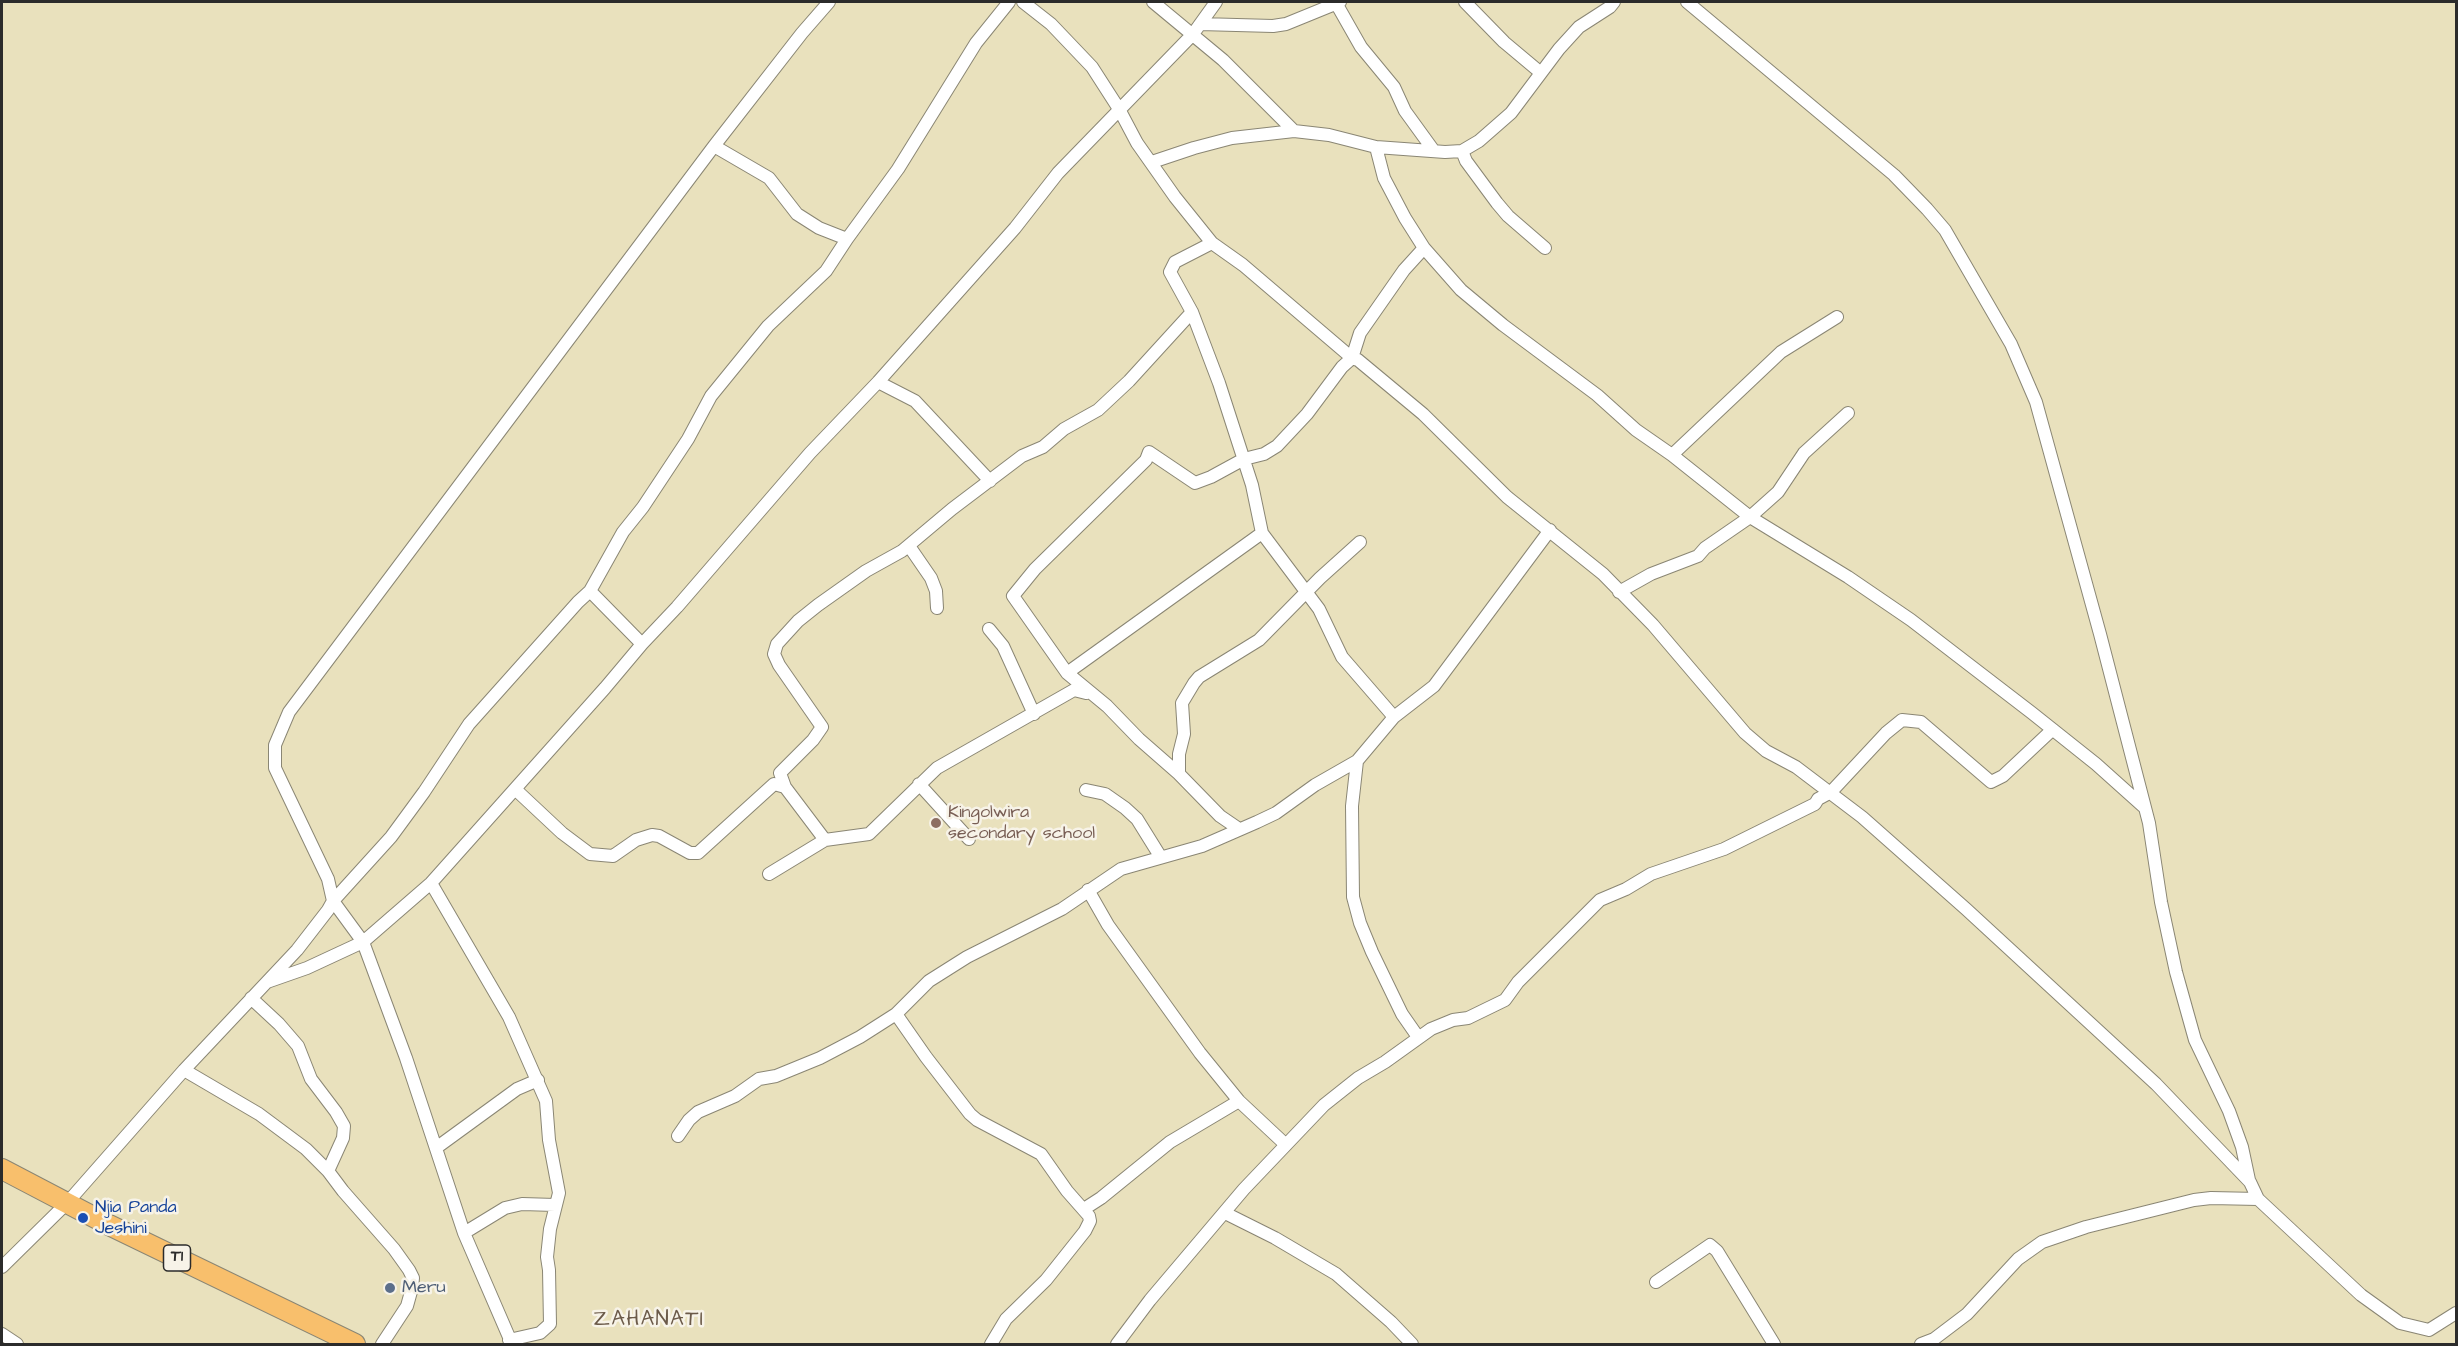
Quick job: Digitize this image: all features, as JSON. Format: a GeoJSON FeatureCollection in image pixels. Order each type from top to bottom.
{"type":"FeatureCollection","features":[{"type":"Feature","properties":{"kind":"highway","name":"T1"},"geometry":{"type":"LineString","coordinates":[[2,1169],[355,1344]]}},
{"type":"Feature","properties":{"kind":"street"},"geometry":{"type":"LineString","coordinates":[[431,883],[509,1017],[546,1101],[549,1140],[559,1193],[547,1257],[550,1324],[540,1333],[511,1342],[464,1233],[363,942],[333,901],[328,879],[275,768],[275,745],[285,719],[714,146],[829,2]]}},
{"type":"Feature","properties":{"kind":"street"},"geometry":{"type":"LineString","coordinates":[[2,1267],[67,1203],[184,1070],[308,937],[333,901],[391,837],[469,724],[590,591],[623,532],[643,507],[688,439],[711,396],[768,327],[826,271],[898,170],[976,43],[1010,2]]}},
{"type":"Feature","properties":{"kind":"street"},"geometry":{"type":"LineString","coordinates":[[1023,2],[1051,24],[1092,67],[1119,109],[1137,143],[1175,198],[1212,243],[1281,296],[1352,358],[1358,360],[1423,414],[1507,497],[1603,574],[1653,625],[1745,733],[1766,751],[1796,766],[1831,792],[1966,909],[2156,1084],[2250,1182]]}},
{"type":"Feature","properties":{"kind":"street"},"geometry":{"type":"LineString","coordinates":[[1153,2],[1197,29],[1294,131]]}},
{"type":"Feature","properties":{"kind":"street"},"geometry":{"type":"LineString","coordinates":[[266,982],[307,968],[363,942],[431,883],[677,607],[810,453],[878,382],[1016,228],[1058,173],[1197,29],[1216,2]]}},
{"type":"Feature","properties":{"kind":"street"},"geometry":{"type":"LineString","coordinates":[[1197,29],[1286,24],[1338,2],[1362,47],[1394,87],[1405,111],[1434,151]]}},
{"type":"Feature","properties":{"kind":"street"},"geometry":{"type":"LineString","coordinates":[[1465,2],[1504,42],[1540,73]]}},
{"type":"Feature","properties":{"kind":"street"},"geometry":{"type":"LineString","coordinates":[[1152,162],[1232,138],[1294,131],[1329,135],[1376,147],[1462,151],[1479,141],[1510,113],[1579,27],[1614,2]]}},
{"type":"Feature","properties":{"kind":"street"},"geometry":{"type":"LineString","coordinates":[[1687,2],[1894,175],[1945,230],[2011,344],[2036,402],[2100,634],[2149,823],[2159,891],[2176,972],[2195,1040],[2229,1111],[2242,1147],[2250,1182],[2258,1199],[2361,1295],[2400,1323],[2428,1330],[2457,1313]]}},
{"type":"Feature","properties":{"kind":"street"},"geometry":{"type":"LineString","coordinates":[[714,146],[769,178],[797,213],[819,228],[847,239]]}},
{"type":"Feature","properties":{"kind":"street"},"geometry":{"type":"LineString","coordinates":[[1376,147],[1384,178],[1405,218],[1424,248],[1461,290],[1503,325],[1597,395],[1636,430],[1672,455],[1750,517],[1848,577],[1911,620],[2096,764],[2144,807]]}},
{"type":"Feature","properties":{"kind":"street"},"geometry":{"type":"LineString","coordinates":[[1462,151],[1466,161],[1508,216],[1545,248]]}},
{"type":"Feature","properties":{"kind":"street"},"geometry":{"type":"LineString","coordinates":[[1212,243],[1175,262],[1170,272],[1192,312],[1219,383],[1252,484],[1262,533],[1319,609],[1342,657],[1394,717]]}},
{"type":"Feature","properties":{"kind":"street"},"geometry":{"type":"LineString","coordinates":[[1239,829],[1220,816],[1179,774],[1067,673],[1014,599],[1019,587],[1146,460],[1149,452],[1196,483],[1244,459],[1264,454],[1277,446],[1307,414],[1342,367],[1352,358],[1360,333],[1404,270],[1424,248]]}},
{"type":"Feature","properties":{"kind":"street"},"geometry":{"type":"LineString","coordinates":[[825,840],[785,787],[780,773],[813,740],[822,727],[779,665],[774,654],[777,644],[798,621],[818,605],[866,571],[909,546],[951,509],[1022,456],[1043,447],[1064,429],[1098,410],[1129,381],[1192,312]]}},
{"type":"Feature","properties":{"kind":"street"},"geometry":{"type":"LineString","coordinates":[[1672,455],[1774,358],[1837,317]]}},
{"type":"Feature","properties":{"kind":"street"},"geometry":{"type":"LineString","coordinates":[[878,382],[915,401],[990,481]]}},
{"type":"Feature","properties":{"kind":"street"},"geometry":{"type":"LineString","coordinates":[[1619,592],[1651,573],[1698,556],[1705,548],[1750,517],[1778,492],[1804,453],[1848,413]]}},
{"type":"Feature","properties":{"kind":"street"},"geometry":{"type":"LineString","coordinates":[[678,1136],[698,1112],[735,1096],[759,1079],[776,1076],[820,1058],[860,1037],[896,1014],[930,981],[967,957],[1062,909],[1121,868],[1202,846],[1276,813],[1315,785],[1357,760],[1394,717],[1434,686],[1550,530]]}},
{"type":"Feature","properties":{"kind":"street"},"geometry":{"type":"LineString","coordinates":[[1067,673],[1262,533]]}},
{"type":"Feature","properties":{"kind":"street"},"geometry":{"type":"LineString","coordinates":[[1179,774],[1179,754],[1184,734],[1182,703],[1194,683],[1199,677],[1259,640],[1360,542]]}},
{"type":"Feature","properties":{"kind":"street"},"geometry":{"type":"LineString","coordinates":[[909,546],[931,578],[936,591],[937,608]]}},
{"type":"Feature","properties":{"kind":"street"},"geometry":{"type":"LineString","coordinates":[[590,591],[642,644]]}},
{"type":"Feature","properties":{"kind":"street"},"geometry":{"type":"LineString","coordinates":[[989,629],[1003,646],[1034,714]]}},
{"type":"Feature","properties":{"kind":"street"},"geometry":{"type":"LineString","coordinates":[[769,874],[825,840],[869,834],[937,768],[1074,690],[1090,694]]}},
{"type":"Feature","properties":{"kind":"street"},"geometry":{"type":"LineString","coordinates":[[1117,1344],[1150,1300],[1225,1213],[1286,1145],[1336,1095],[1431,1029],[1454,1020],[1468,1018],[1505,1000],[1518,982],[1600,900],[1626,889],[1651,874],[1725,849],[1815,804],[1818,799],[1831,792],[1886,733],[1902,720],[1921,722],[1991,782],[2003,776],[2052,730]]}},
{"type":"Feature","properties":{"kind":"street"},"geometry":{"type":"LineString","coordinates":[[1357,760],[1352,806],[1353,897],[1360,923],[1376,961],[1402,1014],[1418,1037]]}},
{"type":"Feature","properties":{"kind":"street"},"geometry":{"type":"LineString","coordinates":[[515,789],[562,833],[590,854],[613,856],[636,840],[652,835],[690,852],[698,853],[774,784],[785,787]]}},
{"type":"Feature","properties":{"kind":"street"},"geometry":{"type":"LineString","coordinates":[[919,784],[969,839]]}},
{"type":"Feature","properties":{"kind":"street"},"geometry":{"type":"LineString","coordinates":[[1086,790],[1106,794],[1125,808],[1137,819],[1160,856]]}},
{"type":"Feature","properties":{"kind":"street"},"geometry":{"type":"LineString","coordinates":[[1088,890],[1121,943],[1200,1053],[1239,1101],[1286,1145]]}},
{"type":"Feature","properties":{"kind":"street"},"geometry":{"type":"LineString","coordinates":[[251,998],[279,1024],[298,1046],[311,1079],[344,1126],[343,1138],[328,1171]]}},
{"type":"Feature","properties":{"kind":"street"},"geometry":{"type":"LineString","coordinates":[[896,1014],[970,1114],[1041,1154],[1067,1191],[1089,1216],[1090,1221],[1085,1231],[1046,1280],[1006,1319],[991,1344]]}},
{"type":"Feature","properties":{"kind":"street"},"geometry":{"type":"LineString","coordinates":[[184,1070],[259,1114],[297,1142],[328,1171],[394,1249],[413,1278],[407,1306],[382,1344]]}},
{"type":"Feature","properties":{"kind":"street"},"geometry":{"type":"LineString","coordinates":[[436,1148],[518,1089],[538,1080]]}},
{"type":"Feature","properties":{"kind":"street"},"geometry":{"type":"LineString","coordinates":[[1084,1209],[1170,1142],[1239,1101]]}},
{"type":"Feature","properties":{"kind":"street"},"geometry":{"type":"LineString","coordinates":[[1920,1344],[1934,1339],[1967,1314],[2018,1260],[2042,1242],[2086,1227],[2194,1200],[2258,1199]]}},
{"type":"Feature","properties":{"kind":"street"},"geometry":{"type":"LineString","coordinates":[[464,1233],[505,1208],[522,1204],[555,1205]]}},
{"type":"Feature","properties":{"kind":"street"},"geometry":{"type":"LineString","coordinates":[[1225,1213],[1275,1238],[1336,1274],[1391,1322],[1412,1344]]}},
{"type":"Feature","properties":{"kind":"street"},"geometry":{"type":"LineString","coordinates":[[1656,1282],[1710,1245],[1717,1251],[1774,1344]]}},
{"type":"Feature","properties":{"kind":"street"},"geometry":{"type":"LineString","coordinates":[[2,1334],[17,1344]]}},
{"type":"Feature","properties":{"kind":"place","name":"Kingolwira secondary school"},"geometry":{"type":"Point","coordinates":[936,823]}},
{"type":"Feature","properties":{"kind":"place","name":"Njia Panda Jeshini"},"geometry":{"type":"Point","coordinates":[83,1218]}},
{"type":"Feature","properties":{"kind":"place","name":"Meru"},"geometry":{"type":"Point","coordinates":[390,1288]}},
{"type":"Feature","properties":{"kind":"district","name":"ZAHANATI"},"geometry":{"type":"Point","coordinates":[649,1321]}}]}
